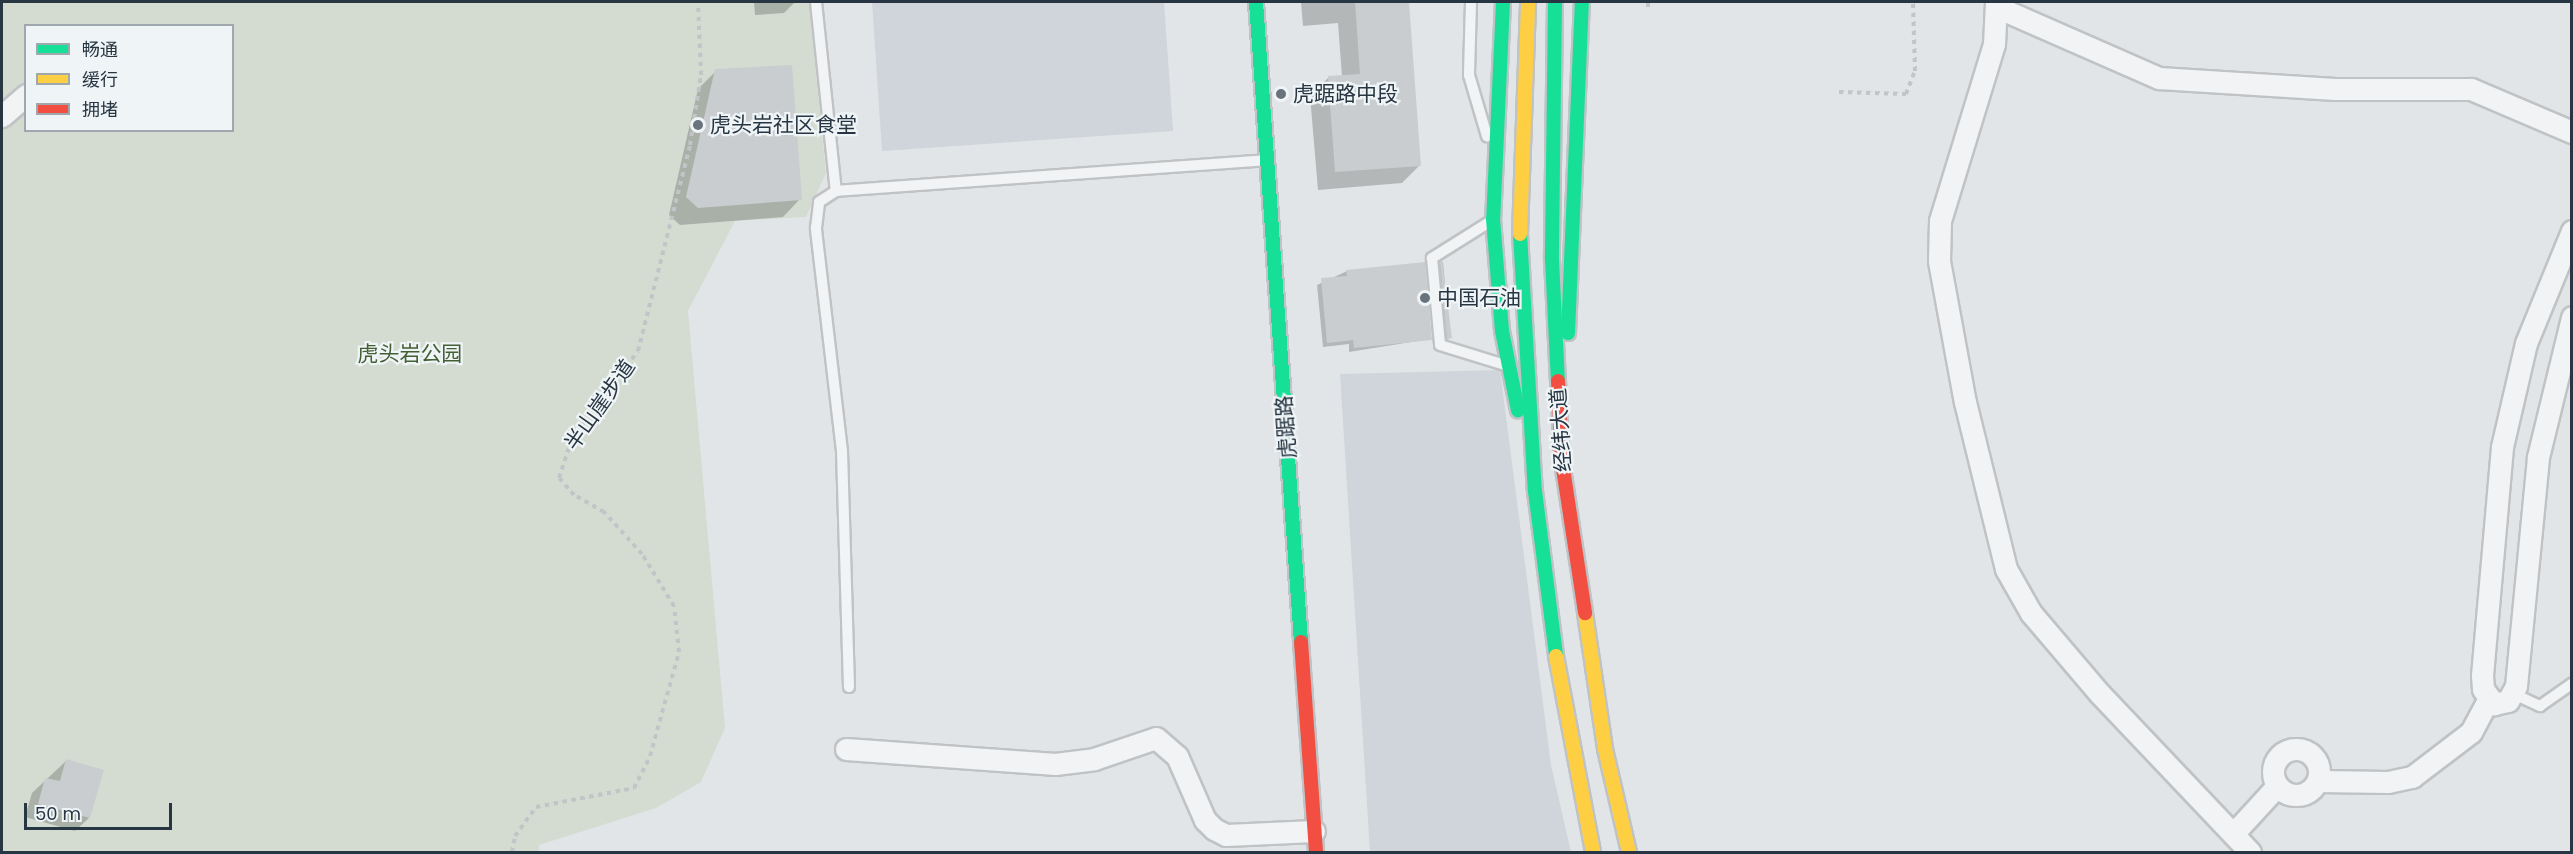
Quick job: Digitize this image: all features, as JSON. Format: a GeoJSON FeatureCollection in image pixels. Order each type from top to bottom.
{"type":"FeatureCollection","features":[{"type":"Feature","properties":{"kind":"street","name":"虎踞路"},"geometry":{"type":"LineString","coordinates":[[1256,2],[1316,852]]}},
{"type":"Feature","properties":{"kind":"street"},"geometry":{"type":"LineString","coordinates":[[1503,2],[1493,155],[1493,219],[1509,366],[1535,491]]}},
{"type":"Feature","properties":{"kind":"street","name":"经纬大道"},"geometry":{"type":"LineString","coordinates":[[1528,2],[1519,266],[1535,491],[1547,610],[1593,852]]}},
{"type":"Feature","properties":{"kind":"street","name":"经纬大道"},"geometry":{"type":"LineString","coordinates":[[1555,2],[1552,260],[1562,462],[1605,749],[1629,852]]}},
{"type":"Feature","properties":{"kind":"street"},"geometry":{"type":"LineString","coordinates":[[1562,462],[1582,2]]}},
{"type":"Feature","properties":{"kind":"street"},"geometry":{"type":"LineString","coordinates":[[2250,852],[2100,694],[2031,612],[2006,569],[1965,402],[1939,261],[1940,221],[1994,44],[1996,4],[2159,78],[2335,89],[2471,89],[2571,132]]}},
{"type":"Feature","properties":{"kind":"street"},"geometry":{"type":"LineString","coordinates":[[2,116],[24,97]]}},
{"type":"Feature","properties":{"kind":"street"},"geometry":{"type":"LineString","coordinates":[[2277,786],[2296,796],[2318,781],[2388,782],[2412,777],[2471,732],[2488,700],[2482,675],[2506,425],[2539,306],[2571,231]]}},
{"type":"Feature","properties":{"kind":"street"},"geometry":{"type":"LineString","coordinates":[[2488,700],[2502,705],[2514,694],[2538,457],[2571,317]]}},
{"type":"Feature","properties":{"kind":"street"},"geometry":{"type":"LineString","coordinates":[[846,748],[1055,764],[1094,759],[1156,738],[1177,756],[1204,820],[1214,829],[1226,835],[1314,831]]}},
{"type":"Feature","properties":{"kind":"street"},"geometry":{"type":"LineString","coordinates":[[2233,834],[2277,786],[2275,763],[2294,749],[2315,758],[2318,781]]}},
{"type":"Feature","properties":{"kind":"lane"},"geometry":{"type":"LineString","coordinates":[[816,2],[836,191]]}},
{"type":"Feature","properties":{"kind":"lane"},"geometry":{"type":"LineString","coordinates":[[1471,2],[1469,75],[1493,155]]}},
{"type":"Feature","properties":{"kind":"lane"},"geometry":{"type":"LineString","coordinates":[[849,687],[842,452],[815,214],[819,202],[836,191],[1268,160]]}},
{"type":"Feature","properties":{"kind":"lane"},"geometry":{"type":"LineString","coordinates":[[1493,219],[1432,258],[1440,345],[1509,366]]}},
{"type":"Feature","properties":{"kind":"lane"},"geometry":{"type":"LineString","coordinates":[[2514,694],[2540,706],[2571,684]]}},
{"type":"Feature","properties":{"kind":"path","name":"半山崖步道"},"geometry":{"type":"LineString","coordinates":[[512,852],[515,836],[536,807],[633,788],[650,756],[678,652],[674,606],[642,554],[604,512],[574,495],[559,478],[572,438],[638,351],[690,146],[701,75],[698,2]]}},
{"type":"Feature","properties":{"kind":"path"},"geometry":{"type":"LineString","coordinates":[[1648,2],[1648,7]]}},
{"type":"Feature","properties":{"kind":"path"},"geometry":{"type":"LineString","coordinates":[[1839,92],[1906,94],[1915,71],[1913,2]]}},
{"type":"Feature","properties":{"kind":"shaded area"},"geometry":{"type":"Polygon","coordinates":[[[872,2],[1164,2],[1173,131],[882,151],[872,2]]]}},
{"type":"Feature","properties":{"kind":"shaded area"},"geometry":{"type":"Polygon","coordinates":[[[1500,370],[1551,765],[1571,852],[1370,852],[1340,374],[1500,370]]]}},
{"type":"Feature","properties":{"kind":"green space","name":"虎头岩公园"},"geometry":{"type":"Polygon","coordinates":[[[2,2],[809,2],[826,173],[806,217],[735,221],[688,311],[725,728],[701,782],[656,808],[539,845],[539,852],[2,852],[2,2]]]}},
{"type":"Feature","properties":{"kind":"building"},"geometry":{"type":"Polygon","coordinates":[[[1355,2],[1409,2],[1421,166],[1335,172],[1328,76],[1360,74],[1355,2]]]}},
{"type":"Feature","properties":{"kind":"building"},"geometry":{"type":"Polygon","coordinates":[[[792,65],[802,200],[698,208],[686,197],[715,69],[792,65]]]}},
{"type":"Feature","properties":{"kind":"building"},"geometry":{"type":"Polygon","coordinates":[[[1442,260],[1452,338],[1447,339],[1440,262],[1442,260]]]}},
{"type":"Feature","properties":{"kind":"building"},"geometry":{"type":"Polygon","coordinates":[[[1425,262],[1432,340],[1354,348],[1353,340],[1327,343],[1321,278],[1347,276],[1346,270],[1425,262]]]}},
{"type":"Feature","properties":{"kind":"building"},"geometry":{"type":"Polygon","coordinates":[[[66,759],[104,770],[90,818],[38,804],[45,778],[60,781],[66,759]]]}},
{"type":"Feature","properties":{"kind":"traffic: fast"},"geometry":{"type":"LineString","coordinates":[[1256,2],[1301,642]]}},
{"type":"Feature","properties":{"kind":"traffic: fast"},"geometry":{"type":"LineString","coordinates":[[1503,2],[1493,219],[1502,331],[1518,410]]}},
{"type":"Feature","properties":{"kind":"traffic: fast"},"geometry":{"type":"LineString","coordinates":[[1555,2],[1552,260],[1558,381]]}},
{"type":"Feature","properties":{"kind":"traffic: fast"},"geometry":{"type":"LineString","coordinates":[[1568,333],[1582,2]]}},
{"type":"Feature","properties":{"kind":"traffic: fast"},"geometry":{"type":"LineString","coordinates":[[1520,234],[1535,491],[1556,656]]}},
{"type":"Feature","properties":{"kind":"traffic: slow"},"geometry":{"type":"LineString","coordinates":[[1520,234],[1528,2]]}},
{"type":"Feature","properties":{"kind":"traffic: slow"},"geometry":{"type":"LineString","coordinates":[[1585,613],[1605,749],[1629,852]]}},
{"type":"Feature","properties":{"kind":"traffic: slow"},"geometry":{"type":"LineString","coordinates":[[1556,656],[1593,852]]}},
{"type":"Feature","properties":{"kind":"traffic: jam"},"geometry":{"type":"LineString","coordinates":[[1558,381],[1562,462],[1585,613]]}},
{"type":"Feature","properties":{"kind":"traffic: jam"},"geometry":{"type":"LineString","coordinates":[[1301,642],[1316,852]]}},
{"type":"Feature","properties":{"kind":"place","name":"虎踞路中段"},"geometry":{"type":"Point","coordinates":[1281,94]}},
{"type":"Feature","properties":{"kind":"place","name":"虎头岩社区食堂"},"geometry":{"type":"Point","coordinates":[698,125]}},
{"type":"Feature","properties":{"kind":"place","name":"中国石油"},"geometry":{"type":"Point","coordinates":[1425,298]}}]}
